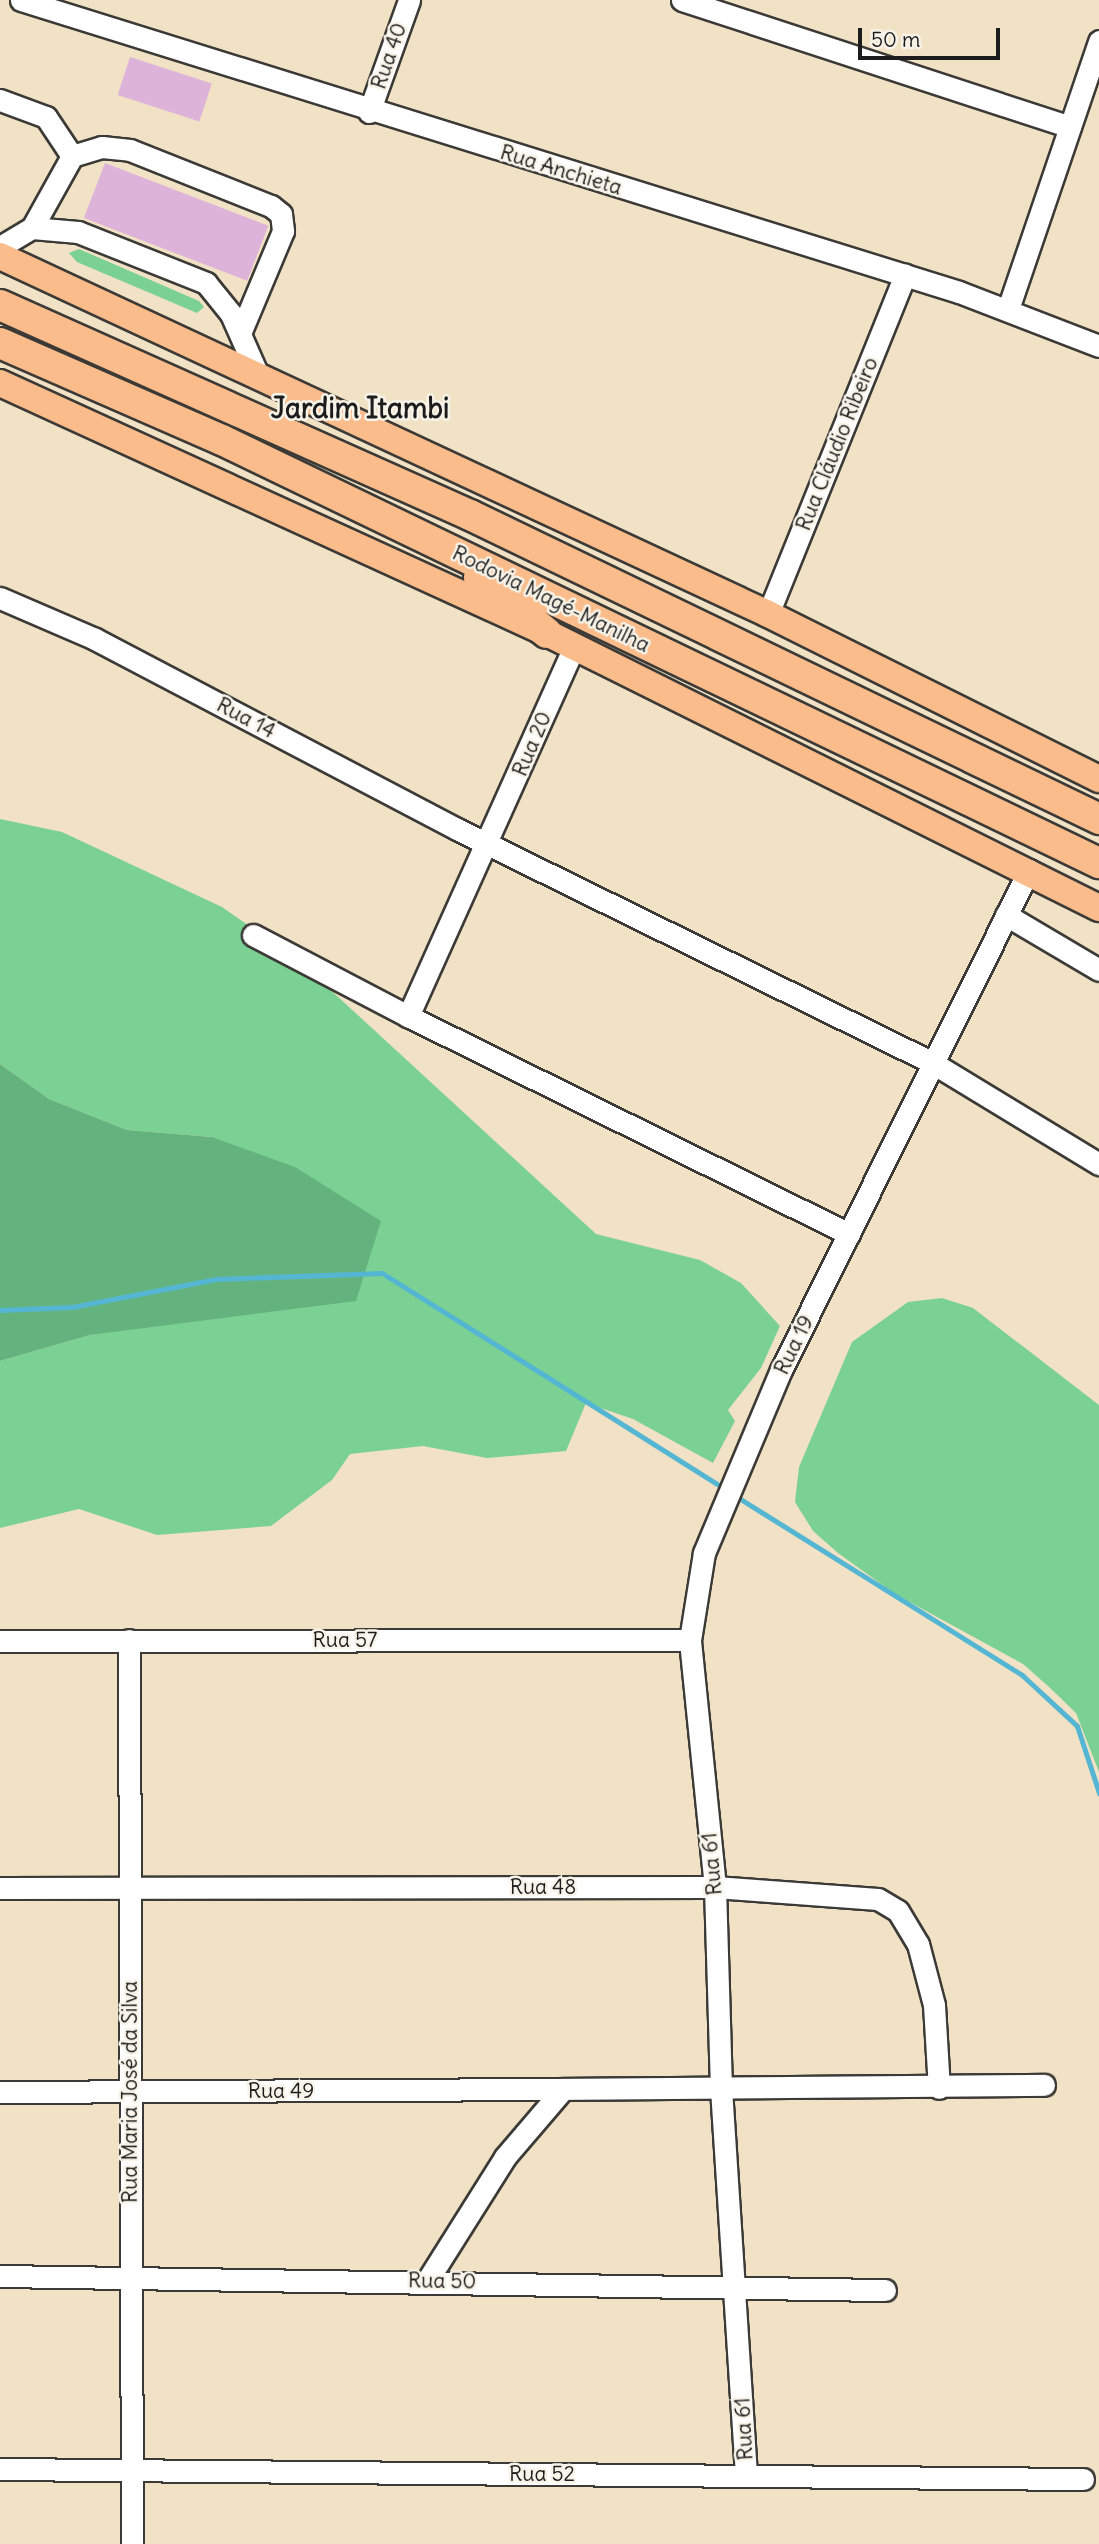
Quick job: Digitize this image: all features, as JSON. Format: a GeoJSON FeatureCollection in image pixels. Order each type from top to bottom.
{"type":"FeatureCollection","features":[{"type":"Feature","properties":{"kind":"highway","name":"Rodovia Magé-Manilha"},"geometry":{"type":"LineString","coordinates":[[0,305],[482,520],[1099,819]]}},
{"type":"Feature","properties":{"kind":"highway","name":"Rodovia Magé-Manilha"},"geometry":{"type":"LineString","coordinates":[[0,343],[222,440],[1099,863]]}},
{"type":"Feature","properties":{"kind":"highway"},"geometry":{"type":"LineString","coordinates":[[434,543],[547,633]]}},
{"type":"Feature","properties":{"kind":"main road"},"geometry":{"type":"LineString","coordinates":[[0,257],[257,373],[768,614],[1099,779]]}},
{"type":"Feature","properties":{"kind":"main road"},"geometry":{"type":"LineString","coordinates":[[0,383],[547,633],[1029,870],[1099,908]]}},
{"type":"Feature","properties":{"kind":"street","name":"Rua Anchieta"},"geometry":{"type":"LineString","coordinates":[[21,0],[369,112],[905,275],[1008,309],[1099,346]]}},
{"type":"Feature","properties":{"kind":"street","name":"Rua 40"},"geometry":{"type":"LineString","coordinates":[[369,112],[408,0]]}},
{"type":"Feature","properties":{"kind":"street"},"geometry":{"type":"LineString","coordinates":[[682,0],[1070,127]]}},
{"type":"Feature","properties":{"kind":"street"},"geometry":{"type":"LineString","coordinates":[[1008,309],[1099,41]]}},
{"type":"Feature","properties":{"kind":"street"},"geometry":{"type":"LineString","coordinates":[[0,100],[46,117],[72,156]]}},
{"type":"Feature","properties":{"kind":"street"},"geometry":{"type":"LineString","coordinates":[[0,247],[32,228],[72,156],[102,147],[130,150],[281,214],[283,231],[241,331]]}},
{"type":"Feature","properties":{"kind":"street"},"geometry":{"type":"LineString","coordinates":[[32,228],[78,232],[206,283],[241,331],[257,373]]}},
{"type":"Feature","properties":{"kind":"street","name":"Rua Cláudio Ribeiro"},"geometry":{"type":"LineString","coordinates":[[768,614],[905,275]]}},
{"type":"Feature","properties":{"kind":"street","name":"Rua 14"},"geometry":{"type":"LineString","coordinates":[[0,598],[95,639],[490,842]]}},
{"type":"Feature","properties":{"kind":"street","name":"Rua 20"},"geometry":{"type":"LineString","coordinates":[[408,1016],[490,842],[574,647]]}},
{"type":"Feature","properties":{"kind":"street"},"geometry":{"type":"LineString","coordinates":[[490,842],[931,1062],[1099,1164]]}},
{"type":"Feature","properties":{"kind":"street","name":"Rua 19"},"geometry":{"type":"LineString","coordinates":[[690,1640],[704,1552],[729,1483],[931,1062],[1029,870]]}},
{"type":"Feature","properties":{"kind":"street"},"geometry":{"type":"LineString","coordinates":[[1006,915],[1099,970]]}},
{"type":"Feature","properties":{"kind":"street"},"geometry":{"type":"LineString","coordinates":[[253,935],[408,1016],[849,1234]]}},
{"type":"Feature","properties":{"kind":"street","name":"Rua Maria José da Silva"},"geometry":{"type":"LineString","coordinates":[[129,1640],[132,2544]]}},
{"type":"Feature","properties":{"kind":"street","name":"Rua 57"},"geometry":{"type":"LineString","coordinates":[[0,1641],[690,1640]]}},
{"type":"Feature","properties":{"kind":"street","name":"Rua 61"},"geometry":{"type":"LineString","coordinates":[[690,1640],[715,1887],[721,2089],[736,2284],[746,2475]]}},
{"type":"Feature","properties":{"kind":"street","name":"Rua 48"},"geometry":{"type":"LineString","coordinates":[[0,1888],[715,1887],[878,1899],[898,1911],[918,1944],[934,2005],[939,2088]]}},
{"type":"Feature","properties":{"kind":"street"},"geometry":{"type":"LineString","coordinates":[[427,2280],[505,2157],[563,2089],[939,2088],[1044,2085]]}},
{"type":"Feature","properties":{"kind":"street","name":"Rua 49"},"geometry":{"type":"LineString","coordinates":[[0,2092],[563,2089]]}},
{"type":"Feature","properties":{"kind":"street","name":"Rua 50"},"geometry":{"type":"LineString","coordinates":[[0,2276],[736,2284],[885,2290]]}},
{"type":"Feature","properties":{"kind":"street","name":"Rua 52"},"geometry":{"type":"LineString","coordinates":[[0,2469],[1083,2479]]}},
{"type":"Feature","properties":{"kind":"green space"},"geometry":{"type":"Polygon","coordinates":[[[79,249],[199,301],[204,307],[197,313],[77,262],[69,253],[79,249]]]}},
{"type":"Feature","properties":{"kind":"green space"},"geometry":{"type":"Polygon","coordinates":[[[0,819],[62,832],[222,907],[299,961],[596,1234],[700,1260],[741,1283],[780,1326],[761,1368],[728,1410],[735,1421],[713,1463],[633,1419],[586,1403],[566,1451],[487,1458],[423,1446],[350,1454],[332,1480],[271,1526],[157,1535],[79,1509],[0,1528],[0,1361],[90,1335],[206,1316],[212,1137],[127,1130],[49,1099],[0,1064],[0,819]]]}},
{"type":"Feature","properties":{"kind":"green space"},"geometry":{"type":"Polygon","coordinates":[[[0,1064],[49,1099],[127,1130],[212,1137],[295,1167],[381,1221],[356,1301],[90,1335],[0,1361],[0,1064]]]}},
{"type":"Feature","properties":{"kind":"green space"},"geometry":{"type":"Polygon","coordinates":[[[942,1298],[973,1308],[1099,1405],[1099,1772],[1076,1713],[1048,1686],[1023,1664],[895,1594],[838,1553],[813,1531],[795,1502],[799,1467],[852,1342],[908,1302],[942,1298]]]}},
{"type":"Feature","properties":{"kind":"building"},"geometry":{"type":"Polygon","coordinates":[[[130,57],[212,84],[199,122],[118,95],[130,57]]]}},
{"type":"Feature","properties":{"kind":"building"},"geometry":{"type":"Polygon","coordinates":[[[105,163],[268,226],[247,281],[84,218],[105,163]]]}},
{"type":"Feature","properties":{"kind":"waterway"},"geometry":{"type":"LineString","coordinates":[[0,1310],[72,1307],[216,1279],[382,1273],[726,1490]]}},
{"type":"Feature","properties":{"kind":"waterway"},"geometry":{"type":"LineString","coordinates":[[734,1495],[1022,1675],[1077,1726],[1099,1793]]}},
{"type":"Feature","properties":{"kind":"district","name":"Jardim Itambi"},"geometry":{"type":"Point","coordinates":[360,408]}}]}
